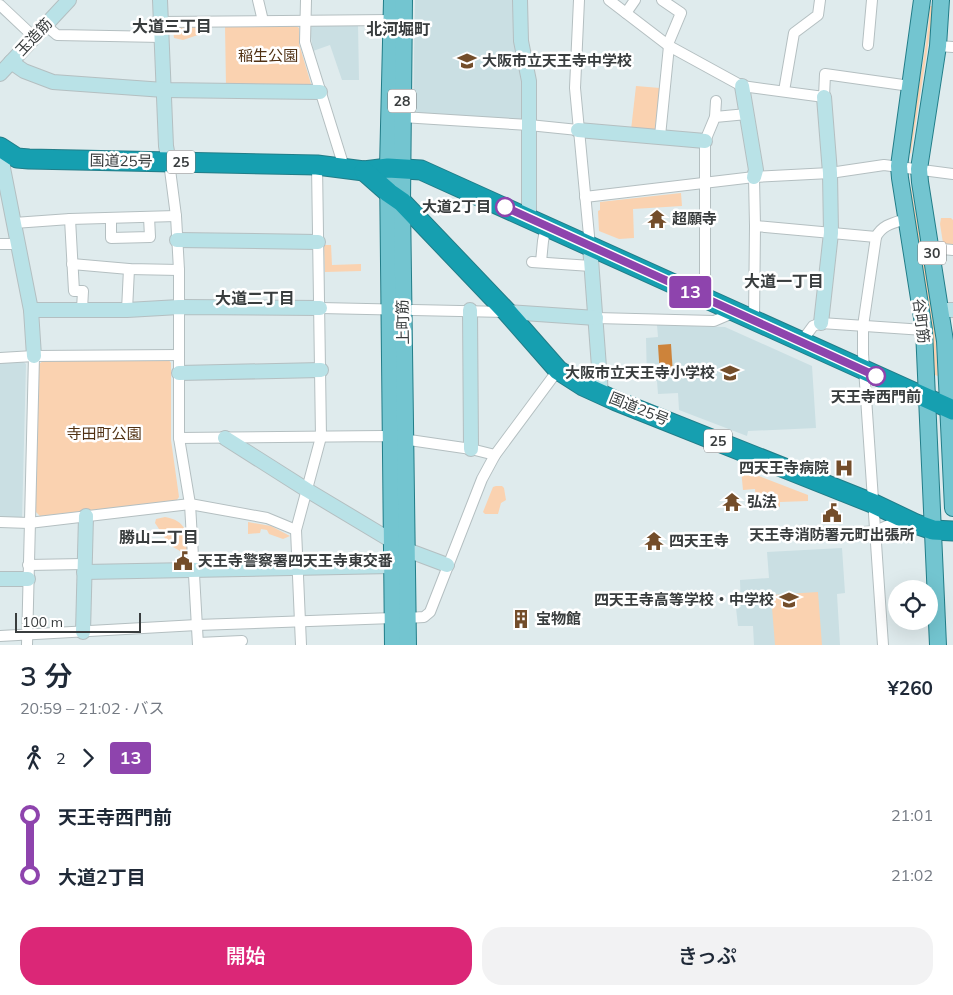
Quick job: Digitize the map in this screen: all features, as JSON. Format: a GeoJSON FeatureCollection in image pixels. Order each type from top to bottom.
{"type":"FeatureCollection","features":[{"type":"Feature","properties":{"kind":"highway","name":"国道25号"},"geometry":{"type":"LineString","coordinates":[[2,149],[17,158],[29,160],[317,166],[344,167],[364,171],[395,168],[421,170],[951,409]]}},
{"type":"Feature","properties":{"kind":"highway","name":"国道25号"},"geometry":{"type":"LineString","coordinates":[[364,171],[395,197],[409,223],[507,312],[558,370],[583,386],[872,503],[933,530],[953,531]]}},
{"type":"Feature","properties":{"kind":"main road","name":"上町筋"},"geometry":{"type":"LineString","coordinates":[[392,0],[398,438],[392,566],[400,618],[408,645]]}},
{"type":"Feature","properties":{"kind":"main road","name":"上町筋"},"geometry":{"type":"LineString","coordinates":[[395,168],[402,118],[404,0]]}},
{"type":"Feature","properties":{"kind":"main road","name":"谷町筋"},"geometry":{"type":"LineString","coordinates":[[922,0],[899,166],[924,330],[938,645]]}},
{"type":"Feature","properties":{"kind":"main road","name":"谷町筋"},"geometry":{"type":"LineString","coordinates":[[941,0],[945,46],[919,169],[931,248],[947,310],[944,341],[951,409],[953,508]]}},
{"type":"Feature","properties":{"kind":"main road","name":"上町筋"},"geometry":{"type":"LineString","coordinates":[[397,308],[409,223]]}},
{"type":"Feature","properties":{"kind":"main road","name":"上町筋"},"geometry":{"type":"LineString","coordinates":[[393,645],[400,618],[407,550],[398,438]]}},
{"type":"Feature","properties":{"kind":"street","name":"玉造筋"},"geometry":{"type":"LineString","coordinates":[[0,74],[69,0]]}},
{"type":"Feature","properties":{"kind":"street"},"geometry":{"type":"LineString","coordinates":[[160,0],[166,146],[176,216],[179,270],[179,438],[190,504],[198,644],[242,643],[241,623]]}},
{"type":"Feature","properties":{"kind":"street"},"geometry":{"type":"LineString","coordinates":[[258,0],[263,21]]}},
{"type":"Feature","properties":{"kind":"street"},"geometry":{"type":"LineString","coordinates":[[306,0],[305,42],[344,167]]}},
{"type":"Feature","properties":{"kind":"street"},"geometry":{"type":"LineString","coordinates":[[520,0],[521,41],[529,81],[528,218]]}},
{"type":"Feature","properties":{"kind":"street"},"geometry":{"type":"LineString","coordinates":[[579,0],[575,88],[592,266],[601,394]]}},
{"type":"Feature","properties":{"kind":"street"},"geometry":{"type":"LineString","coordinates":[[609,0],[668,45],[742,86],[824,97]]}},
{"type":"Feature","properties":{"kind":"street"},"geometry":{"type":"LineString","coordinates":[[626,13],[634,0]]}},
{"type":"Feature","properties":{"kind":"street"},"geometry":{"type":"LineString","coordinates":[[660,136],[668,45],[681,13],[662,0]]}},
{"type":"Feature","properties":{"kind":"street"},"geometry":{"type":"LineString","coordinates":[[784,91],[794,33],[818,15],[820,0]]}},
{"type":"Feature","properties":{"kind":"street"},"geometry":{"type":"LineString","coordinates":[[868,45],[872,0]]}},
{"type":"Feature","properties":{"kind":"street"},"geometry":{"type":"LineString","coordinates":[[0,5],[34,37]]}},
{"type":"Feature","properties":{"kind":"street"},"geometry":{"type":"LineString","coordinates":[[161,22],[391,20]]}},
{"type":"Feature","properties":{"kind":"street"},"geometry":{"type":"LineString","coordinates":[[44,26],[57,36],[162,37]]}},
{"type":"Feature","properties":{"kind":"street"},"geometry":{"type":"LineString","coordinates":[[11,62],[24,70],[53,82],[164,90],[320,92]]}},
{"type":"Feature","properties":{"kind":"street"},"geometry":{"type":"LineString","coordinates":[[821,323],[831,233],[830,173],[824,97],[826,74],[864,76],[910,86]]}},
{"type":"Feature","properties":{"kind":"street"},"geometry":{"type":"LineString","coordinates":[[742,86],[756,170],[754,177],[754,320]]}},
{"type":"Feature","properties":{"kind":"street"},"geometry":{"type":"LineString","coordinates":[[705,298],[705,141],[715,117],[716,101]]}},
{"type":"Feature","properties":{"kind":"street"},"geometry":{"type":"LineString","coordinates":[[715,117],[747,114]]}},
{"type":"Feature","properties":{"kind":"street"},"geometry":{"type":"LineString","coordinates":[[402,118],[529,125],[705,141]]}},
{"type":"Feature","properties":{"kind":"street"},"geometry":{"type":"LineString","coordinates":[[2,149],[2,168],[32,310],[34,356],[27,640]]}},
{"type":"Feature","properties":{"kind":"street"},"geometry":{"type":"LineString","coordinates":[[585,197],[754,177],[830,173],[884,165],[953,174]]}},
{"type":"Feature","properties":{"kind":"street"},"geometry":{"type":"LineString","coordinates":[[302,645],[296,530],[321,437],[317,166]]}},
{"type":"Feature","properties":{"kind":"street"},"geometry":{"type":"LineString","coordinates":[[14,223],[70,219],[176,216]]}},
{"type":"Feature","properties":{"kind":"street"},"geometry":{"type":"LineString","coordinates":[[111,218],[111,238],[150,237],[149,217]]}},
{"type":"Feature","properties":{"kind":"street"},"geometry":{"type":"LineString","coordinates":[[70,219],[74,291],[83,291],[82,309]]}},
{"type":"Feature","properties":{"kind":"street"},"geometry":{"type":"LineString","coordinates":[[883,645],[872,503],[863,326],[876,237],[880,230],[886,226],[906,219]]}},
{"type":"Feature","properties":{"kind":"street"},"geometry":{"type":"LineString","coordinates":[[546,226],[536,262],[592,266]]}},
{"type":"Feature","properties":{"kind":"street"},"geometry":{"type":"LineString","coordinates":[[755,226],[876,237]]}},
{"type":"Feature","properties":{"kind":"street"},"geometry":{"type":"LineString","coordinates":[[177,240],[318,242]]}},
{"type":"Feature","properties":{"kind":"street"},"geometry":{"type":"LineString","coordinates":[[0,244],[18,244]]}},
{"type":"Feature","properties":{"kind":"street"},"geometry":{"type":"LineString","coordinates":[[931,248],[953,250]]}},
{"type":"Feature","properties":{"kind":"street"},"geometry":{"type":"LineString","coordinates":[[72,264],[129,269],[179,270]]}},
{"type":"Feature","properties":{"kind":"street"},"geometry":{"type":"LineString","coordinates":[[127,310],[129,269]]}},
{"type":"Feature","properties":{"kind":"street"},"geometry":{"type":"LineString","coordinates":[[32,310],[127,310],[179,307],[397,308],[470,310],[596,318],[714,321],[735,312]]}},
{"type":"Feature","properties":{"kind":"street"},"geometry":{"type":"LineString","coordinates":[[470,310],[471,449]]}},
{"type":"Feature","properties":{"kind":"street"},"geometry":{"type":"LineString","coordinates":[[802,341],[813,326],[821,323],[924,330]]}},
{"type":"Feature","properties":{"kind":"street"},"geometry":{"type":"LineString","coordinates":[[0,358],[179,355]]}},
{"type":"Feature","properties":{"kind":"street"},"geometry":{"type":"LineString","coordinates":[[179,374],[321,370]]}},
{"type":"Feature","properties":{"kind":"street"},"geometry":{"type":"LineString","coordinates":[[0,636],[27,640],[83,632],[197,625],[424,617],[430,612],[482,479],[495,455],[558,370]]}},
{"type":"Feature","properties":{"kind":"street"},"geometry":{"type":"LineString","coordinates":[[179,438],[398,438],[471,449],[495,455]]}},
{"type":"Feature","properties":{"kind":"street"},"geometry":{"type":"LineString","coordinates":[[225,438],[407,550],[447,565]]}},
{"type":"Feature","properties":{"kind":"street"},"geometry":{"type":"LineString","coordinates":[[0,522],[29,523],[190,504],[267,518],[296,530]]}},
{"type":"Feature","properties":{"kind":"street"},"geometry":{"type":"LineString","coordinates":[[83,632],[86,516]]}},
{"type":"Feature","properties":{"kind":"street"},"geometry":{"type":"LineString","coordinates":[[841,534],[875,531],[904,518]]}},
{"type":"Feature","properties":{"kind":"street"},"geometry":{"type":"LineString","coordinates":[[0,580],[28,572],[84,568],[194,569],[392,566]]}},
{"type":"Feature","properties":{"kind":"shaded area","name":"大阪市立天王寺中学校"},"geometry":{"type":"Polygon","coordinates":[[[415,0],[515,0],[524,81],[523,118],[519,121],[416,113],[413,111],[415,0]]]}},
{"type":"Feature","properties":{"kind":"shaded area"},"geometry":{"type":"Polygon","coordinates":[[[358,24],[359,80],[342,80],[330,45],[313,51],[310,29],[313,25],[358,24]]]}},
{"type":"Feature","properties":{"kind":"shaded area","name":"大阪市立天王寺小学校"},"geometry":{"type":"Polygon","coordinates":[[[657,325],[725,327],[812,366],[816,428],[748,431],[747,436],[679,410],[678,393],[658,394],[657,381],[647,381],[646,338],[658,337],[657,325]]]}},
{"type":"Feature","properties":{"kind":"shaded area"},"geometry":{"type":"Polygon","coordinates":[[[671,344],[673,375],[660,376],[658,345],[671,344]]]}},
{"type":"Feature","properties":{"kind":"shaded area"},"geometry":{"type":"Polygon","coordinates":[[[22,361],[26,364],[22,520],[0,519],[0,363],[22,361]]]}},
{"type":"Feature","properties":{"kind":"shaded area","name":"四天王寺高等学校・中学校"},"geometry":{"type":"Polygon","coordinates":[[[842,548],[845,593],[837,594],[840,645],[754,645],[753,626],[738,626],[736,608],[741,607],[740,580],[769,578],[767,552],[842,548]]]}},
{"type":"Feature","properties":{"kind":"green space"},"geometry":{"type":"Polygon","coordinates":[[[930,6],[933,6],[931,26],[911,153],[909,154],[926,43],[930,6]]]}},
{"type":"Feature","properties":{"kind":"green space"},"geometry":{"type":"Polygon","coordinates":[[[192,24],[199,29],[198,35],[183,40],[174,38],[173,28],[192,24]]]}},
{"type":"Feature","properties":{"kind":"green space","name":"稲生公園"},"geometry":{"type":"Polygon","coordinates":[[[295,25],[299,28],[299,44],[311,84],[309,87],[226,86],[225,26],[295,25]]]}},
{"type":"Feature","properties":{"kind":"green space"},"geometry":{"type":"Polygon","coordinates":[[[636,86],[660,88],[655,129],[651,132],[631,130],[636,86]]]}},
{"type":"Feature","properties":{"kind":"green space"},"geometry":{"type":"Polygon","coordinates":[[[909,187],[911,187],[934,318],[938,376],[935,375],[931,318],[909,187]]]}},
{"type":"Feature","properties":{"kind":"green space"},"geometry":{"type":"Polygon","coordinates":[[[681,193],[682,206],[633,209],[634,238],[619,239],[599,231],[598,211],[600,210],[600,202],[681,193]]]}},
{"type":"Feature","properties":{"kind":"green space"},"geometry":{"type":"Polygon","coordinates":[[[941,218],[951,218],[953,220],[953,247],[943,243],[941,218]]]}},
{"type":"Feature","properties":{"kind":"green space"},"geometry":{"type":"Polygon","coordinates":[[[324,245],[331,245],[332,265],[361,264],[361,271],[325,272],[324,245]]]}},
{"type":"Feature","properties":{"kind":"green space","name":"寺田町公園"},"geometry":{"type":"Polygon","coordinates":[[[168,359],[171,363],[171,440],[179,497],[176,501],[40,516],[35,511],[39,364],[43,361],[168,359]]]}},
{"type":"Feature","properties":{"kind":"green space"},"geometry":{"type":"Polygon","coordinates":[[[741,469],[808,495],[808,501],[780,502],[780,507],[763,508],[762,500],[756,500],[755,489],[743,490],[741,469]]]}},
{"type":"Feature","properties":{"kind":"green space"},"geometry":{"type":"Polygon","coordinates":[[[493,487],[504,488],[506,500],[501,503],[498,514],[485,514],[483,512],[493,487]]]}},
{"type":"Feature","properties":{"kind":"green space"},"geometry":{"type":"Polygon","coordinates":[[[165,517],[177,521],[185,529],[188,540],[188,553],[183,555],[170,545],[155,523],[156,519],[165,517]]]}},
{"type":"Feature","properties":{"kind":"green space"},"geometry":{"type":"Polygon","coordinates":[[[248,522],[271,526],[290,536],[283,539],[269,534],[267,530],[261,529],[260,533],[248,534],[248,522]]]}},
{"type":"Feature","properties":{"kind":"green space"},"geometry":{"type":"Polygon","coordinates":[[[818,592],[822,645],[775,645],[771,595],[818,592]]]}},
{"type":"Feature","properties":{"kind":"bus line","name":"13"},"geometry":{"type":"LineString","coordinates":[[505,207],[876,376]]}},
{"type":"Feature","properties":{"kind":"place","name":"大阪市立天王寺中学校"},"geometry":{"type":"Point","coordinates":[467,61]}},
{"type":"Feature","properties":{"kind":"place","name":"大道2丁目"},"geometry":{"type":"Point","coordinates":[505,207]}},
{"type":"Feature","properties":{"kind":"place","name":"超願寺"},"geometry":{"type":"Point","coordinates":[657,219]}},
{"type":"Feature","properties":{"kind":"place","name":"大阪市立天王寺小学校"},"geometry":{"type":"Point","coordinates":[730,373]}},
{"type":"Feature","properties":{"kind":"place","name":"天王寺西門前"},"geometry":{"type":"Point","coordinates":[876,376]}},
{"type":"Feature","properties":{"kind":"place","name":"四天王寺病院"},"geometry":{"type":"Point","coordinates":[844,468]}},
{"type":"Feature","properties":{"kind":"place","name":"弘法"},"geometry":{"type":"Point","coordinates":[732,502]}},
{"type":"Feature","properties":{"kind":"place","name":"天王寺消防署元町出張所"},"geometry":{"type":"Point","coordinates":[832,513]}},
{"type":"Feature","properties":{"kind":"place","name":"四天王寺"},"geometry":{"type":"Point","coordinates":[654,541]}},
{"type":"Feature","properties":{"kind":"place","name":"天王寺警察署四天王寺東交番"},"geometry":{"type":"Point","coordinates":[183,561]}},
{"type":"Feature","properties":{"kind":"place","name":"四天王寺高等学校・中学校"},"geometry":{"type":"Point","coordinates":[789,600]}},
{"type":"Feature","properties":{"kind":"place","name":"宝物館"},"geometry":{"type":"Point","coordinates":[521,619]}},
{"type":"Feature","properties":{"kind":"district","name":"大道三丁目"},"geometry":{"type":"Point","coordinates":[172,26]}},
{"type":"Feature","properties":{"kind":"district","name":"北河堀町"},"geometry":{"type":"Point","coordinates":[398,29]}},
{"type":"Feature","properties":{"kind":"district","name":"大道一丁目"},"geometry":{"type":"Point","coordinates":[784,281]}},
{"type":"Feature","properties":{"kind":"district","name":"大道二丁目"},"geometry":{"type":"Point","coordinates":[255,298]}},
{"type":"Feature","properties":{"kind":"district","name":"勝山二丁目"},"geometry":{"type":"Point","coordinates":[159,537]}}]}
